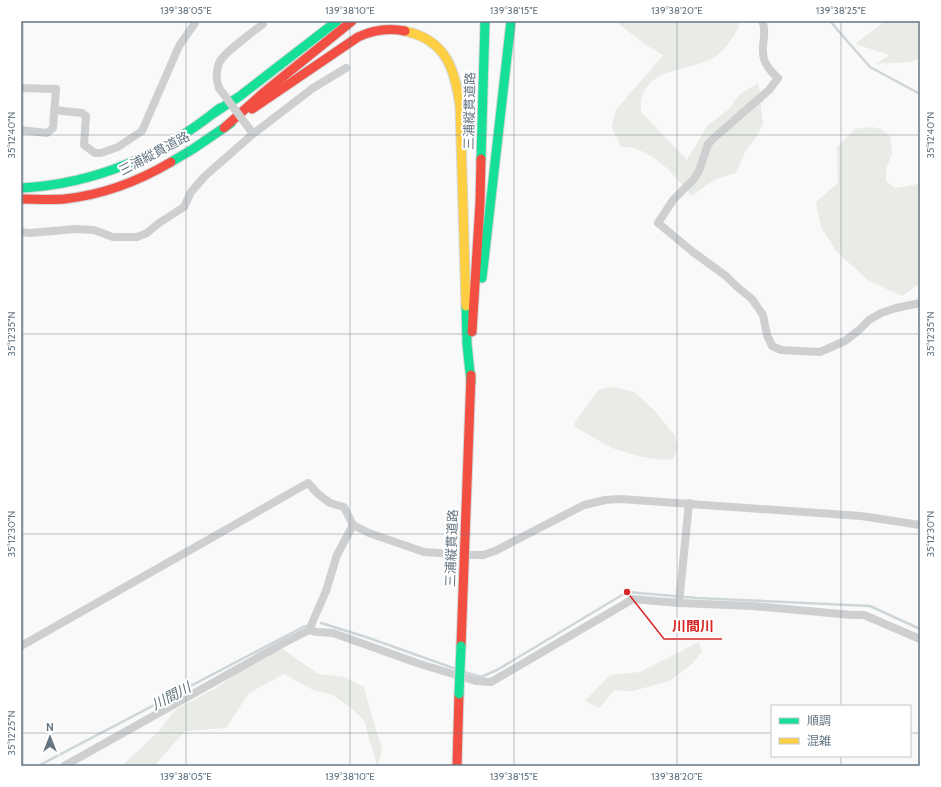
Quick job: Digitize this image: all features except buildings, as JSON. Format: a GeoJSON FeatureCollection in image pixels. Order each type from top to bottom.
{"type":"FeatureCollection","features":[{"type":"Feature","properties":{"kind":"main road"},"geometry":{"type":"LineString","coordinates":[[214,113],[327,21]]}},
{"type":"Feature","properties":{"kind":"main road"},"geometry":{"type":"LineString","coordinates":[[214,113],[240,96],[337,21]]}},
{"type":"Feature","properties":{"kind":"main road"},"geometry":{"type":"LineString","coordinates":[[224,128],[263,93],[352,21]]}},
{"type":"Feature","properties":{"kind":"main road","name":"三浦縦貫道路"},"geometry":{"type":"LineString","coordinates":[[477,202],[479,21]]}},
{"type":"Feature","properties":{"kind":"main road","name":"三浦縦貫道路"},"geometry":{"type":"LineString","coordinates":[[456,766],[472,366],[472,278],[477,202],[484,21]]}},
{"type":"Feature","properties":{"kind":"main road"},"geometry":{"type":"LineString","coordinates":[[472,366],[511,21]]}},
{"type":"Feature","properties":{"kind":"main road"},"geometry":{"type":"LineString","coordinates":[[224,128],[348,43],[362,36],[374,32],[396,29],[416,33],[435,45],[450,64],[458,90],[460,106],[467,344],[471,382]]}},
{"type":"Feature","properties":{"kind":"main road","name":"三浦縦貫道路"},"geometry":{"type":"LineString","coordinates":[[21,188],[71,182],[113,170],[160,148],[186,133],[214,113]]}},
{"type":"Feature","properties":{"kind":"main road","name":"三浦縦貫道路"},"geometry":{"type":"LineString","coordinates":[[21,199],[54,199],[75,197],[94,194],[113,188],[132,181],[174,160],[224,128]]}},
{"type":"Feature","properties":{"kind":"street"},"geometry":{"type":"LineString","coordinates":[[54,110],[82,113],[86,116],[84,145],[95,153],[101,153],[118,147],[142,132],[179,46],[195,21]]}},
{"type":"Feature","properties":{"kind":"street"},"geometry":{"type":"LineString","coordinates":[[252,133],[219,88],[217,82],[217,72],[222,59],[263,24],[262,21]]}},
{"type":"Feature","properties":{"kind":"street"},"geometry":{"type":"LineString","coordinates":[[762,21],[764,24],[764,31],[762,46],[765,63],[770,71],[778,78],[769,90],[708,144],[700,171],[673,200],[658,223],[693,252],[726,276],[752,299],[763,315],[767,335],[772,346],[781,350],[820,352],[845,341],[860,330],[868,320],[881,313],[920,303]]}},
{"type":"Feature","properties":{"kind":"street"},"geometry":{"type":"LineString","coordinates":[[21,232],[75,229],[94,230],[113,237],[137,237],[147,233],[159,223],[184,207],[191,192],[205,176],[252,133],[313,88],[346,68]]}},
{"type":"Feature","properties":{"kind":"street"},"geometry":{"type":"LineString","coordinates":[[21,88],[56,89],[53,128],[47,133],[21,130]]}},
{"type":"Feature","properties":{"kind":"street"},"geometry":{"type":"LineString","coordinates":[[21,646],[308,483],[318,494],[330,503],[344,507],[353,525],[369,533],[424,552],[453,554]]}},
{"type":"Feature","properties":{"kind":"street"},"geometry":{"type":"LineString","coordinates":[[472,555],[483,555],[495,552],[584,505],[606,500],[620,499],[860,516],[920,525]]}},
{"type":"Feature","properties":{"kind":"street"},"geometry":{"type":"LineString","coordinates":[[679,601],[689,503]]}},
{"type":"Feature","properties":{"kind":"street"},"geometry":{"type":"LineString","coordinates":[[64,766],[308,630],[326,591],[337,555],[353,525]]}},
{"type":"Feature","properties":{"kind":"street"},"geometry":{"type":"LineString","coordinates":[[308,630],[317,632],[333,632],[476,682],[491,682],[633,599],[753,606],[864,615],[920,639]]}},
{"type":"Feature","properties":{"kind":"shaded area"},"geometry":{"type":"Polygon","coordinates":[[[615,21],[737,21],[739,27],[734,36],[721,52],[704,62],[664,74],[655,79],[648,85],[641,98],[641,112],[687,160],[707,126],[728,110],[739,95],[758,83],[764,106],[760,99],[763,124],[755,139],[746,150],[736,173],[716,179],[691,196],[667,168],[653,157],[634,148],[621,147],[612,128],[615,111],[663,55],[646,45],[615,21]]]}},
{"type":"Feature","properties":{"kind":"shaded area"},"geometry":{"type":"Polygon","coordinates":[[[885,21],[920,21],[920,58],[911,62],[875,64],[890,55],[855,44],[885,21]]]}},
{"type":"Feature","properties":{"kind":"shaded area"},"geometry":{"type":"Polygon","coordinates":[[[872,127],[881,129],[890,136],[892,154],[886,169],[886,181],[895,188],[918,184],[920,182],[920,283],[902,296],[869,281],[836,251],[821,227],[816,202],[838,183],[837,147],[855,129],[872,127]]]}},
{"type":"Feature","properties":{"kind":"shaded area"},"geometry":{"type":"Polygon","coordinates":[[[613,387],[634,392],[654,410],[675,436],[678,448],[673,459],[664,460],[642,457],[612,448],[575,427],[575,422],[598,390],[613,387]]]}},
{"type":"Feature","properties":{"kind":"shaded area"},"geometry":{"type":"Polygon","coordinates":[[[699,642],[702,651],[693,663],[669,681],[633,691],[615,690],[599,708],[585,701],[610,675],[640,672],[699,642]]]}},
{"type":"Feature","properties":{"kind":"shaded area"},"geometry":{"type":"Polygon","coordinates":[[[283,649],[318,674],[344,677],[364,687],[382,749],[378,766],[364,720],[351,708],[331,694],[313,690],[284,674],[249,693],[226,728],[185,731],[154,766],[119,766],[125,763],[159,731],[176,709],[216,688],[256,660],[283,649]]]}},
{"type":"Feature","properties":{"kind":"waterway"},"geometry":{"type":"LineString","coordinates":[[830,21],[870,67],[920,94]]}},
{"type":"Feature","properties":{"kind":"waterway","name":"川間川"},"geometry":{"type":"LineString","coordinates":[[464,672],[481,677],[497,670],[627,592],[697,598],[870,606],[920,629]]}},
{"type":"Feature","properties":{"kind":"waterway","name":"川間川"},"geometry":{"type":"LineString","coordinates":[[321,623],[366,637],[456,669]]}},
{"type":"Feature","properties":{"kind":"waterway","name":"川間川"},"geometry":{"type":"LineString","coordinates":[[38,766],[305,626]]}},
{"type":"Feature","properties":{"kind":"traffic: fast"},"geometry":{"type":"LineString","coordinates":[[214,113],[240,96],[337,21]]}},
{"type":"Feature","properties":{"kind":"traffic: fast"},"geometry":{"type":"LineString","coordinates":[[481,159],[485,21]]}},
{"type":"Feature","properties":{"kind":"traffic: fast"},"geometry":{"type":"LineString","coordinates":[[482,278],[511,21]]}},
{"type":"Feature","properties":{"kind":"traffic: fast"},"geometry":{"type":"LineString","coordinates":[[21,188],[76,180],[127,164],[175,140],[220,108]]}},
{"type":"Feature","properties":{"kind":"traffic: fast"},"geometry":{"type":"LineString","coordinates":[[171,162],[231,123]]}},
{"type":"Feature","properties":{"kind":"traffic: fast"},"geometry":{"type":"LineString","coordinates":[[466,306],[467,344],[471,382]]}},
{"type":"Feature","properties":{"kind":"traffic: fast"},"geometry":{"type":"LineString","coordinates":[[459,694],[461,646]]}},
{"type":"Feature","properties":{"kind":"traffic: slow"},"geometry":{"type":"LineString","coordinates":[[405,31],[419,35],[430,41],[439,49],[451,68],[458,93],[460,106],[466,306]]}},
{"type":"Feature","properties":{"kind":"traffic: jam"},"geometry":{"type":"LineString","coordinates":[[224,128],[263,93],[352,21]]}},
{"type":"Feature","properties":{"kind":"traffic: jam"},"geometry":{"type":"LineString","coordinates":[[252,109],[358,37],[382,30],[405,31]]}},
{"type":"Feature","properties":{"kind":"traffic: jam"},"geometry":{"type":"LineString","coordinates":[[472,332],[480,203],[481,159]]}},
{"type":"Feature","properties":{"kind":"traffic: jam"},"geometry":{"type":"LineString","coordinates":[[21,199],[64,199],[106,191],[133,181],[171,162]]}},
{"type":"Feature","properties":{"kind":"traffic: jam"},"geometry":{"type":"LineString","coordinates":[[461,646],[471,375]]}},
{"type":"Feature","properties":{"kind":"traffic: jam"},"geometry":{"type":"LineString","coordinates":[[457,766],[459,694]]}},
{"type":"Feature","properties":{"kind":"place","name":"川間川"},"geometry":{"type":"Point","coordinates":[627,592]}}]}
